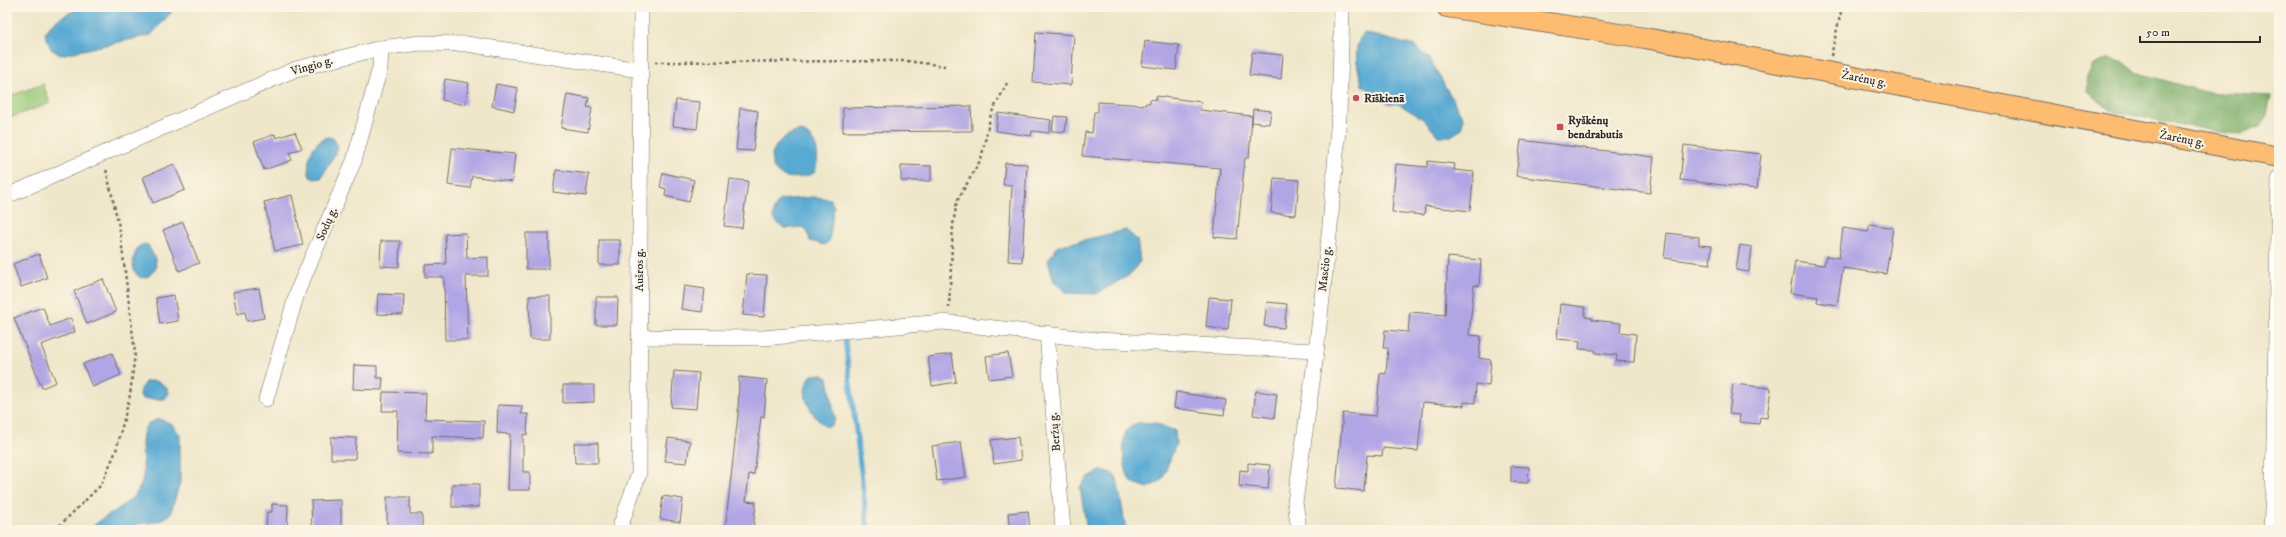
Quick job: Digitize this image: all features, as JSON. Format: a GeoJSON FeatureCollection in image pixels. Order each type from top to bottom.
{"type":"FeatureCollection","features":[{"type":"Feature","properties":{"kind":"main road","name":"Žarėnų g."},"geometry":{"type":"LineString","coordinates":[[1447,7],[1639,37],[2279,157]]}},
{"type":"Feature","properties":{"kind":"street","name":"Aušros g."},"geometry":{"type":"LineString","coordinates":[[619,530],[639,473],[641,7]]}},
{"type":"Feature","properties":{"kind":"street","name":"Masčio g."},"geometry":{"type":"LineString","coordinates":[[1299,530],[1295,502],[1316,351],[1330,226],[1339,117],[1342,7]]}},
{"type":"Feature","properties":{"kind":"street","name":"Vingio g."},"geometry":{"type":"LineString","coordinates":[[7,196],[296,69],[381,48],[421,43],[466,44],[640,66]]}},
{"type":"Feature","properties":{"kind":"street","name":"Sodų g."},"geometry":{"type":"LineString","coordinates":[[266,399],[298,290],[354,161],[380,68],[381,48]]}},
{"type":"Feature","properties":{"kind":"street"},"geometry":{"type":"LineString","coordinates":[[2270,530],[2273,492],[2279,178]]}},
{"type":"Feature","properties":{"kind":"street"},"geometry":{"type":"LineString","coordinates":[[639,337],[763,338],[949,322],[1096,340],[1316,351]]}},
{"type":"Feature","properties":{"kind":"street","name":"Beržų g."},"geometry":{"type":"LineString","coordinates":[[1047,333],[1062,530]]}},
{"type":"Feature","properties":{"kind":"path"},"geometry":{"type":"LineString","coordinates":[[1827,72],[1842,7]]}},
{"type":"Feature","properties":{"kind":"path"},"geometry":{"type":"LineString","coordinates":[[640,66],[907,61],[945,66]]}},
{"type":"Feature","properties":{"kind":"path"},"geometry":{"type":"LineString","coordinates":[[949,322],[953,225],[958,201],[981,159],[991,114],[1007,83]]}},
{"type":"Feature","properties":{"kind":"path"},"geometry":{"type":"LineString","coordinates":[[55,530],[101,485],[116,451],[130,395],[135,353],[120,231],[102,154]]}},
{"type":"Feature","properties":{"kind":"green space"},"geometry":{"type":"Polygon","coordinates":[[[2109,58],[2124,63],[2135,72],[2205,92],[2271,96],[2267,115],[2260,126],[2243,134],[2224,133],[2110,111],[2088,92],[2087,78],[2093,65],[2109,58]]]}},
{"type":"Feature","properties":{"kind":"green space"},"geometry":{"type":"Polygon","coordinates":[[[43,84],[50,103],[9,118],[7,97],[43,84]]]}},
{"type":"Feature","properties":{"kind":"water"},"geometry":{"type":"Polygon","coordinates":[[[84,7],[176,7],[151,35],[60,55],[51,49],[45,34],[56,21],[67,14],[84,7]]]}},
{"type":"Feature","properties":{"kind":"water"},"geometry":{"type":"Polygon","coordinates":[[[1364,33],[1415,46],[1429,58],[1463,118],[1462,129],[1451,136],[1438,136],[1423,119],[1399,104],[1388,103],[1362,85],[1357,65],[1357,51],[1360,39],[1364,33]]]}},
{"type":"Feature","properties":{"kind":"water"},"geometry":{"type":"Polygon","coordinates":[[[801,131],[807,134],[816,149],[817,161],[814,173],[797,178],[784,176],[776,171],[772,162],[773,153],[778,143],[787,136],[801,131]]]}},
{"type":"Feature","properties":{"kind":"water"},"geometry":{"type":"Polygon","coordinates":[[[329,137],[334,139],[338,147],[335,154],[321,178],[315,179],[310,177],[308,164],[311,152],[318,142],[329,137]]]}},
{"type":"Feature","properties":{"kind":"water"},"geometry":{"type":"Polygon","coordinates":[[[813,197],[830,199],[834,207],[829,241],[824,245],[810,241],[807,230],[803,227],[786,228],[780,225],[773,218],[774,209],[780,200],[813,197]]]}},
{"type":"Feature","properties":{"kind":"water"},"geometry":{"type":"Polygon","coordinates":[[[1126,230],[1137,240],[1140,261],[1131,274],[1096,294],[1067,293],[1054,282],[1048,260],[1058,246],[1126,230]]]}},
{"type":"Feature","properties":{"kind":"water"},"geometry":{"type":"Polygon","coordinates":[[[143,244],[148,245],[155,258],[156,268],[149,276],[142,278],[135,272],[133,264],[138,247],[143,244]]]}},
{"type":"Feature","properties":{"kind":"water"},"geometry":{"type":"Polygon","coordinates":[[[821,374],[828,378],[835,419],[832,425],[826,427],[815,416],[807,403],[805,396],[807,381],[812,375],[821,374]]]}},
{"type":"Feature","properties":{"kind":"water"},"geometry":{"type":"Polygon","coordinates":[[[145,382],[159,382],[166,387],[169,393],[165,399],[143,399],[140,396],[140,389],[145,382]]]}},
{"type":"Feature","properties":{"kind":"water"},"geometry":{"type":"Polygon","coordinates":[[[159,419],[172,424],[180,435],[180,482],[170,515],[157,522],[138,524],[127,530],[89,530],[124,505],[136,494],[140,487],[143,472],[142,445],[144,430],[149,423],[159,419]]]}},
{"type":"Feature","properties":{"kind":"water"},"geometry":{"type":"Polygon","coordinates":[[[1137,423],[1156,423],[1175,431],[1176,444],[1162,480],[1148,488],[1131,482],[1126,471],[1123,450],[1125,436],[1127,430],[1137,423]]]}},
{"type":"Feature","properties":{"kind":"water"},"geometry":{"type":"Polygon","coordinates":[[[1102,470],[1111,473],[1117,478],[1126,530],[1087,530],[1080,487],[1087,478],[1102,470]]]}},
{"type":"Feature","properties":{"kind":"building"},"geometry":{"type":"Polygon","coordinates":[[[1036,32],[1074,35],[1071,85],[1033,82],[1036,32]]]}},
{"type":"Feature","properties":{"kind":"building"},"geometry":{"type":"Polygon","coordinates":[[[1145,41],[1179,45],[1176,70],[1142,66],[1145,41]]]}},
{"type":"Feature","properties":{"kind":"building"},"geometry":{"type":"Polygon","coordinates":[[[1252,52],[1283,55],[1281,79],[1249,75],[1252,52]]]}},
{"type":"Feature","properties":{"kind":"building"},"geometry":{"type":"Polygon","coordinates":[[[445,79],[469,83],[465,105],[442,100],[445,79]]]}},
{"type":"Feature","properties":{"kind":"building"},"geometry":{"type":"Polygon","coordinates":[[[496,84],[518,88],[514,111],[492,106],[496,84]]]}},
{"type":"Feature","properties":{"kind":"building"},"geometry":{"type":"Polygon","coordinates":[[[567,94],[589,98],[587,107],[592,108],[588,132],[561,128],[567,94]]]}},
{"type":"Feature","properties":{"kind":"building"},"geometry":{"type":"Polygon","coordinates":[[[1156,96],[1201,102],[1200,110],[1252,116],[1249,158],[1245,158],[1237,239],[1214,237],[1220,168],[1082,156],[1085,132],[1092,133],[1094,112],[1098,112],[1098,102],[1145,105],[1146,103],[1150,103],[1150,99],[1156,100],[1156,96]]]}},
{"type":"Feature","properties":{"kind":"building"},"geometry":{"type":"Polygon","coordinates":[[[676,100],[700,102],[697,129],[673,126],[676,100]]]}},
{"type":"Feature","properties":{"kind":"building"},"geometry":{"type":"Polygon","coordinates":[[[971,106],[972,131],[843,132],[843,108],[971,106]]]}},
{"type":"Feature","properties":{"kind":"building"},"geometry":{"type":"Polygon","coordinates":[[[740,108],[758,111],[753,151],[736,150],[740,108]]]}},
{"type":"Feature","properties":{"kind":"building"},"geometry":{"type":"Polygon","coordinates":[[[1253,109],[1271,111],[1269,124],[1252,122],[1253,109]]]}},
{"type":"Feature","properties":{"kind":"building"},"geometry":{"type":"Polygon","coordinates":[[[998,113],[1051,120],[1049,133],[1032,131],[1031,136],[996,131],[998,113]]]}},
{"type":"Feature","properties":{"kind":"building"},"geometry":{"type":"Polygon","coordinates":[[[1054,116],[1067,117],[1065,132],[1052,131],[1054,116]]]}},
{"type":"Feature","properties":{"kind":"building"},"geometry":{"type":"Polygon","coordinates":[[[295,132],[302,148],[289,153],[292,160],[264,170],[254,142],[275,134],[276,138],[295,132]]]}},
{"type":"Feature","properties":{"kind":"building"},"geometry":{"type":"Polygon","coordinates":[[[1521,140],[1654,157],[1650,193],[1516,176],[1521,140]]]}},
{"type":"Feature","properties":{"kind":"building"},"geometry":{"type":"Polygon","coordinates":[[[1684,145],[1761,154],[1757,189],[1680,180],[1684,145]]]}},
{"type":"Feature","properties":{"kind":"building"},"geometry":{"type":"Polygon","coordinates":[[[452,148],[515,154],[512,182],[472,176],[470,188],[448,185],[452,148]]]}},
{"type":"Feature","properties":{"kind":"building"},"geometry":{"type":"Polygon","coordinates":[[[1428,161],[1455,164],[1454,170],[1474,172],[1470,211],[1425,206],[1424,215],[1392,212],[1396,164],[1427,167],[1428,161]]]}},
{"type":"Feature","properties":{"kind":"building"},"geometry":{"type":"Polygon","coordinates":[[[1005,163],[1027,164],[1022,262],[1008,261],[1012,185],[1003,185],[1005,163]]]}},
{"type":"Feature","properties":{"kind":"building"},"geometry":{"type":"Polygon","coordinates":[[[174,164],[185,190],[153,203],[143,177],[174,164]]]}},
{"type":"Feature","properties":{"kind":"building"},"geometry":{"type":"Polygon","coordinates":[[[901,165],[931,166],[931,181],[901,181],[901,165]]]}},
{"type":"Feature","properties":{"kind":"building"},"geometry":{"type":"Polygon","coordinates":[[[556,170],[589,174],[586,196],[553,192],[556,170]]]}},
{"type":"Feature","properties":{"kind":"building"},"geometry":{"type":"Polygon","coordinates":[[[663,173],[694,180],[689,202],[665,196],[666,189],[660,187],[663,173]]]}},
{"type":"Feature","properties":{"kind":"building"},"geometry":{"type":"Polygon","coordinates":[[[1274,178],[1299,180],[1296,215],[1271,213],[1274,178]]]}},
{"type":"Feature","properties":{"kind":"building"},"geometry":{"type":"Polygon","coordinates":[[[730,179],[748,181],[742,228],[724,226],[730,179]]]}},
{"type":"Feature","properties":{"kind":"building"},"geometry":{"type":"Polygon","coordinates":[[[292,195],[303,245],[275,251],[264,202],[292,195]]]}},
{"type":"Feature","properties":{"kind":"building"},"geometry":{"type":"Polygon","coordinates":[[[183,222],[199,263],[179,271],[163,230],[183,222]]]}},
{"type":"Feature","properties":{"kind":"building"},"geometry":{"type":"Polygon","coordinates":[[[1870,224],[1893,228],[1886,274],[1843,268],[1837,305],[1817,302],[1818,297],[1790,293],[1795,261],[1824,265],[1826,256],[1839,258],[1843,228],[1868,232],[1870,224]]]}},
{"type":"Feature","properties":{"kind":"building"},"geometry":{"type":"Polygon","coordinates":[[[466,233],[467,258],[488,257],[488,276],[466,276],[468,340],[445,340],[444,277],[425,277],[425,265],[446,264],[445,234],[466,233]]]}},
{"type":"Feature","properties":{"kind":"building"},"geometry":{"type":"Polygon","coordinates":[[[526,233],[549,233],[549,269],[526,269],[526,233]]]}},
{"type":"Feature","properties":{"kind":"building"},"geometry":{"type":"Polygon","coordinates":[[[1667,233],[1699,237],[1699,245],[1712,246],[1710,264],[1664,258],[1667,233]]]}},
{"type":"Feature","properties":{"kind":"building"},"geometry":{"type":"Polygon","coordinates":[[[599,240],[620,240],[620,265],[599,265],[599,240]]]}},
{"type":"Feature","properties":{"kind":"building"},"geometry":{"type":"Polygon","coordinates":[[[381,241],[400,241],[399,267],[380,266],[381,241]]]}},
{"type":"Feature","properties":{"kind":"building"},"geometry":{"type":"Polygon","coordinates":[[[1740,245],[1752,247],[1749,272],[1736,270],[1740,245]]]}},
{"type":"Feature","properties":{"kind":"building"},"geometry":{"type":"Polygon","coordinates":[[[39,254],[47,278],[21,287],[13,264],[39,254]]]}},
{"type":"Feature","properties":{"kind":"building"},"geometry":{"type":"Polygon","coordinates":[[[1448,257],[1481,260],[1479,286],[1474,285],[1469,335],[1481,336],[1479,358],[1491,360],[1489,386],[1476,384],[1475,403],[1464,402],[1464,406],[1423,402],[1418,451],[1383,448],[1382,456],[1367,455],[1364,491],[1336,488],[1343,413],[1376,416],[1380,373],[1386,374],[1388,348],[1383,348],[1385,330],[1408,332],[1410,312],[1445,315],[1448,257]]]}},
{"type":"Feature","properties":{"kind":"building"},"geometry":{"type":"Polygon","coordinates":[[[747,274],[767,275],[764,317],[743,315],[747,274]]]}},
{"type":"Feature","properties":{"kind":"building"},"geometry":{"type":"Polygon","coordinates":[[[103,279],[116,312],[87,324],[74,291],[103,279]]]}},
{"type":"Feature","properties":{"kind":"building"},"geometry":{"type":"Polygon","coordinates":[[[684,286],[705,289],[702,312],[681,309],[684,286]]]}},
{"type":"Feature","properties":{"kind":"building"},"geometry":{"type":"Polygon","coordinates":[[[259,288],[264,318],[247,321],[245,312],[237,314],[233,292],[259,288]]]}},
{"type":"Feature","properties":{"kind":"building"},"geometry":{"type":"Polygon","coordinates":[[[378,294],[404,295],[403,315],[377,314],[378,294]]]}},
{"type":"Feature","properties":{"kind":"building"},"geometry":{"type":"Polygon","coordinates":[[[174,295],[178,321],[160,324],[156,298],[174,295]]]}},
{"type":"Feature","properties":{"kind":"building"},"geometry":{"type":"Polygon","coordinates":[[[529,296],[550,296],[550,339],[530,339],[529,296]]]}},
{"type":"Feature","properties":{"kind":"building"},"geometry":{"type":"Polygon","coordinates":[[[596,297],[618,297],[617,325],[596,325],[596,297]]]}},
{"type":"Feature","properties":{"kind":"building"},"geometry":{"type":"Polygon","coordinates":[[[1209,297],[1231,299],[1228,330],[1206,327],[1209,297]]]}},
{"type":"Feature","properties":{"kind":"building"},"geometry":{"type":"Polygon","coordinates":[[[1267,302],[1287,304],[1284,328],[1264,326],[1267,302]]]}},
{"type":"Feature","properties":{"kind":"building"},"geometry":{"type":"Polygon","coordinates":[[[1560,304],[1585,307],[1585,317],[1592,318],[1592,320],[1621,323],[1620,332],[1636,334],[1634,362],[1616,361],[1617,355],[1595,353],[1595,350],[1579,349],[1580,341],[1557,339],[1560,304]]]}},
{"type":"Feature","properties":{"kind":"building"},"geometry":{"type":"Polygon","coordinates":[[[43,307],[50,326],[71,318],[75,332],[41,345],[56,382],[42,388],[14,318],[43,307]]]}},
{"type":"Feature","properties":{"kind":"building"},"geometry":{"type":"Polygon","coordinates":[[[112,353],[121,375],[92,387],[83,364],[112,353]]]}},
{"type":"Feature","properties":{"kind":"building"},"geometry":{"type":"Polygon","coordinates":[[[1008,353],[1012,376],[989,379],[986,356],[1008,353]]]}},
{"type":"Feature","properties":{"kind":"building"},"geometry":{"type":"Polygon","coordinates":[[[952,354],[956,382],[932,386],[928,357],[952,354]]]}},
{"type":"Feature","properties":{"kind":"building"},"geometry":{"type":"Polygon","coordinates":[[[354,365],[377,366],[377,378],[383,378],[382,390],[353,389],[354,365]]]}},
{"type":"Feature","properties":{"kind":"building"},"geometry":{"type":"Polygon","coordinates":[[[674,371],[699,373],[696,409],[671,407],[674,371]]]}},
{"type":"Feature","properties":{"kind":"building"},"geometry":{"type":"Polygon","coordinates":[[[739,377],[767,380],[764,417],[761,417],[754,475],[749,474],[746,501],[756,502],[753,530],[725,530],[738,415],[739,377]]]}},
{"type":"Feature","properties":{"kind":"building"},"geometry":{"type":"Polygon","coordinates":[[[1733,384],[1771,388],[1767,418],[1760,417],[1759,424],[1739,422],[1740,415],[1729,414],[1733,384]]]}},
{"type":"Feature","properties":{"kind":"building"},"geometry":{"type":"Polygon","coordinates":[[[563,385],[594,385],[594,402],[563,403],[563,385]]]}},
{"type":"Feature","properties":{"kind":"building"},"geometry":{"type":"Polygon","coordinates":[[[1256,391],[1277,394],[1274,418],[1253,415],[1256,391]]]}},
{"type":"Feature","properties":{"kind":"building"},"geometry":{"type":"Polygon","coordinates":[[[383,392],[426,393],[425,419],[484,421],[483,438],[432,436],[432,454],[397,453],[398,411],[382,411],[383,392]]]}},
{"type":"Feature","properties":{"kind":"building"},"geometry":{"type":"Polygon","coordinates":[[[1176,392],[1226,400],[1224,415],[1174,408],[1176,392]]]}},
{"type":"Feature","properties":{"kind":"building"},"geometry":{"type":"Polygon","coordinates":[[[498,405],[522,406],[521,414],[528,414],[527,435],[523,434],[523,472],[530,472],[530,490],[508,490],[510,434],[497,433],[498,405]]]}},
{"type":"Feature","properties":{"kind":"building"},"geometry":{"type":"Polygon","coordinates":[[[331,437],[356,438],[355,459],[331,459],[331,437]]]}},
{"type":"Feature","properties":{"kind":"building"},"geometry":{"type":"Polygon","coordinates":[[[1018,437],[1021,460],[994,464],[991,440],[1018,437]]]}},
{"type":"Feature","properties":{"kind":"building"},"geometry":{"type":"Polygon","coordinates":[[[668,438],[690,441],[687,463],[665,461],[668,438]]]}},
{"type":"Feature","properties":{"kind":"building"},"geometry":{"type":"Polygon","coordinates":[[[961,442],[966,477],[937,481],[932,446],[961,442]]]}},
{"type":"Feature","properties":{"kind":"building"},"geometry":{"type":"Polygon","coordinates":[[[574,443],[598,443],[598,463],[575,463],[574,443]]]}},
{"type":"Feature","properties":{"kind":"building"},"geometry":{"type":"Polygon","coordinates":[[[1248,463],[1270,465],[1268,489],[1239,486],[1240,470],[1248,471],[1248,463]]]}},
{"type":"Feature","properties":{"kind":"building"},"geometry":{"type":"Polygon","coordinates":[[[1511,466],[1529,467],[1528,483],[1511,482],[1511,466]]]}},
{"type":"Feature","properties":{"kind":"building"},"geometry":{"type":"Polygon","coordinates":[[[452,484],[479,484],[479,507],[452,507],[452,484]]]}},
{"type":"Feature","properties":{"kind":"building"},"geometry":{"type":"Polygon","coordinates":[[[663,496],[683,499],[680,522],[660,519],[663,496]]]}},
{"type":"Feature","properties":{"kind":"building"},"geometry":{"type":"Polygon","coordinates":[[[387,497],[410,497],[410,514],[422,514],[422,530],[387,530],[387,497]]]}},
{"type":"Feature","properties":{"kind":"building"},"geometry":{"type":"Polygon","coordinates":[[[341,500],[341,530],[312,530],[311,501],[341,500]]]}},
{"type":"Feature","properties":{"kind":"building"},"geometry":{"type":"Polygon","coordinates":[[[272,504],[288,505],[287,530],[266,530],[267,512],[272,512],[272,504]]]}},
{"type":"Feature","properties":{"kind":"building"},"geometry":{"type":"Polygon","coordinates":[[[1028,511],[1030,530],[1010,530],[1008,513],[1028,511]]]}},
{"type":"Feature","properties":{"kind":"waterway"},"geometry":{"type":"LineString","coordinates":[[845,340],[868,530]]}},
{"type":"Feature","properties":{"kind":"place","name":"Rīškienā"},"geometry":{"type":"Point","coordinates":[1356,98]}},
{"type":"Feature","properties":{"kind":"place","name":"Ryškėnų bendrabutis"},"geometry":{"type":"Point","coordinates":[1560,127]}}]}
